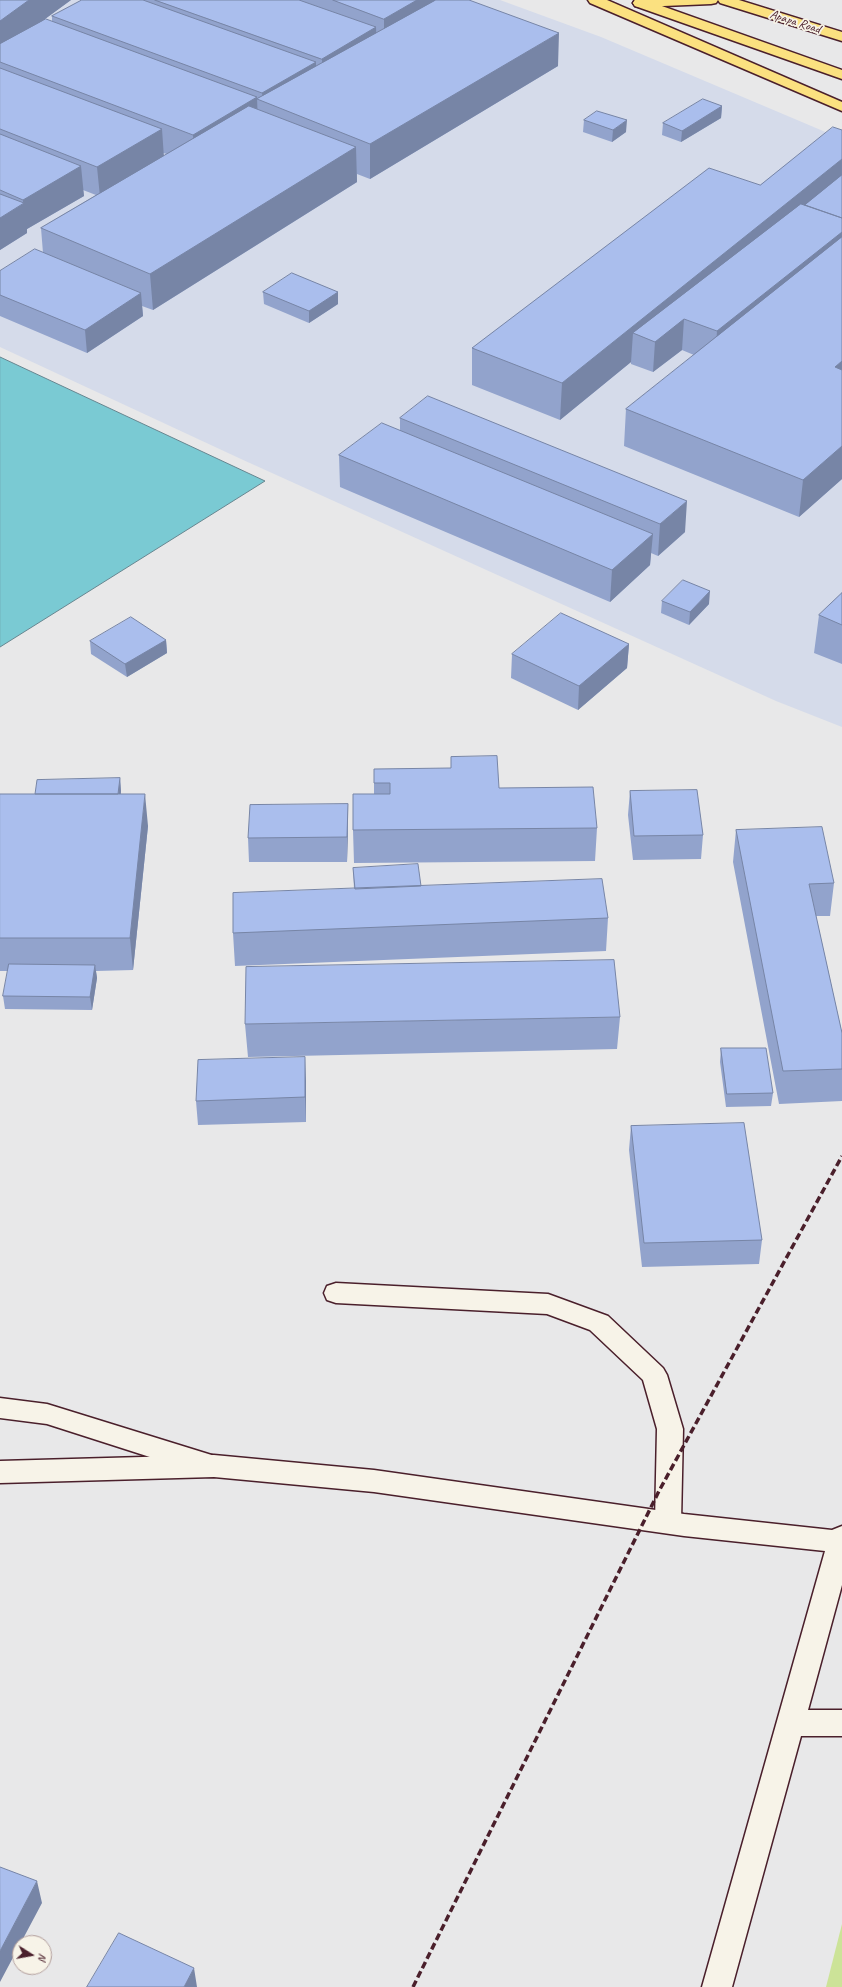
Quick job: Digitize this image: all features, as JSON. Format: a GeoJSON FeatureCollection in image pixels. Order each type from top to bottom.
{"type":"FeatureCollection","features":[{"type":"Feature","properties":{"kind":"main road"},"geometry":{"type":"LineString","coordinates":[[595,0],[842,107]]}},
{"type":"Feature","properties":{"kind":"main road"},"geometry":{"type":"LineString","coordinates":[[635,1],[711,0]]}},
{"type":"Feature","properties":{"kind":"main road","name":"Apapa Road"},"geometry":{"type":"LineString","coordinates":[[725,0],[842,37]]}},
{"type":"Feature","properties":{"kind":"main road"},"geometry":{"type":"LineString","coordinates":[[635,1],[842,75]]}},
{"type":"Feature","properties":{"kind":"street"},"geometry":{"type":"LineString","coordinates":[[336,1293],[548,1304],[599,1323],[654,1375],[670,1429],[668,1522]]}},
{"type":"Feature","properties":{"kind":"street"},"geometry":{"type":"LineString","coordinates":[[0,1408],[47,1414],[214,1466]]}},
{"type":"Feature","properties":{"kind":"street"},"geometry":{"type":"LineString","coordinates":[[0,1472],[214,1466],[374,1481],[668,1522],[842,1540],[717,1987]]}},
{"type":"Feature","properties":{"kind":"street"},"geometry":{"type":"LineString","coordinates":[[790,1724],[842,1722]]}},
{"type":"Feature","properties":{"kind":"shaded area"},"geometry":{"type":"Polygon","coordinates":[[[0,0],[500,0],[601,37],[842,139],[842,727],[776,701],[241,459],[0,347],[0,0]]]}},
{"type":"Feature","properties":{"kind":"green space"},"geometry":{"type":"Polygon","coordinates":[[[842,1924],[842,1987],[826,1987],[842,1924]]]}},
{"type":"Feature","properties":{"kind":"water"},"geometry":{"type":"Polygon","coordinates":[[[0,357],[265,481],[0,647],[0,357]]]}},
{"type":"Feature","properties":{"kind":"building"},"geometry":{"type":"Polygon","coordinates":[[[0,0],[29,0],[0,21],[0,0]]]}},
{"type":"Feature","properties":{"kind":"building"},"geometry":{"type":"Polygon","coordinates":[[[82,0],[143,0],[316,62],[262,93],[52,16],[82,0]]]}},
{"type":"Feature","properties":{"kind":"building"},"geometry":{"type":"Polygon","coordinates":[[[155,0],[299,0],[376,27],[322,59],[155,0]]]}},
{"type":"Feature","properties":{"kind":"building"},"geometry":{"type":"Polygon","coordinates":[[[333,0],[417,0],[384,19],[333,0]]]}},
{"type":"Feature","properties":{"kind":"building"},"geometry":{"type":"Polygon","coordinates":[[[436,0],[469,0],[559,33],[370,144],[257,99],[436,0]]]}},
{"type":"Feature","properties":{"kind":"building"},"geometry":{"type":"Polygon","coordinates":[[[46,19],[257,97],[193,135],[0,62],[0,44],[46,19]]]}},
{"type":"Feature","properties":{"kind":"building"},"geometry":{"type":"Polygon","coordinates":[[[0,68],[162,129],[97,167],[0,129],[0,68]]]}},
{"type":"Feature","properties":{"kind":"building"},"geometry":{"type":"Polygon","coordinates":[[[703,99],[722,106],[682,131],[663,123],[703,99]]]}},
{"type":"Feature","properties":{"kind":"building"},"geometry":{"type":"Polygon","coordinates":[[[249,106],[356,147],[150,274],[41,228],[249,106]]]}},
{"type":"Feature","properties":{"kind":"building"},"geometry":{"type":"Polygon","coordinates":[[[597,111],[627,120],[613,130],[584,120],[597,111]]]}},
{"type":"Feature","properties":{"kind":"building"},"geometry":{"type":"Polygon","coordinates":[[[833,127],[842,130],[842,159],[562,383],[472,348],[709,168],[760,185],[833,127]]]}},
{"type":"Feature","properties":{"kind":"building"},"geometry":{"type":"Polygon","coordinates":[[[0,134],[81,166],[23,200],[0,190],[0,134]]]}},
{"type":"Feature","properties":{"kind":"building"},"geometry":{"type":"Polygon","coordinates":[[[842,175],[842,218],[805,205],[842,175]]]}},
{"type":"Feature","properties":{"kind":"building"},"geometry":{"type":"Polygon","coordinates":[[[0,194],[24,203],[0,218],[0,194]]]}},
{"type":"Feature","properties":{"kind":"building"},"geometry":{"type":"Polygon","coordinates":[[[801,204],[842,218],[842,232],[717,331],[684,319],[655,342],[633,333],[801,204]]]}},
{"type":"Feature","properties":{"kind":"building"},"geometry":{"type":"Polygon","coordinates":[[[842,237],[842,361],[835,367],[842,370],[842,446],[803,480],[626,409],[842,237]]]}},
{"type":"Feature","properties":{"kind":"building"},"geometry":{"type":"Polygon","coordinates":[[[35,249],[141,293],[85,330],[0,295],[0,271],[35,249]]]}},
{"type":"Feature","properties":{"kind":"building"},"geometry":{"type":"Polygon","coordinates":[[[292,273],[338,292],[309,311],[263,292],[292,273]]]}},
{"type":"Feature","properties":{"kind":"building"},"geometry":{"type":"Polygon","coordinates":[[[428,396],[687,501],[660,524],[400,418],[428,396]]]}},
{"type":"Feature","properties":{"kind":"building"},"geometry":{"type":"Polygon","coordinates":[[[382,423],[653,534],[612,570],[339,455],[382,423]]]}},
{"type":"Feature","properties":{"kind":"building"},"geometry":{"type":"Polygon","coordinates":[[[683,580],[710,591],[690,612],[662,601],[683,580]]]}},
{"type":"Feature","properties":{"kind":"building"},"geometry":{"type":"Polygon","coordinates":[[[842,593],[842,625],[819,615],[842,593]]]}},
{"type":"Feature","properties":{"kind":"building"},"geometry":{"type":"Polygon","coordinates":[[[561,613],[629,644],[579,686],[512,654],[561,613]]]}},
{"type":"Feature","properties":{"kind":"building"},"geometry":{"type":"Polygon","coordinates":[[[131,617],[166,640],[125,664],[90,641],[131,617]]]}},
{"type":"Feature","properties":{"kind":"building"},"geometry":{"type":"Polygon","coordinates":[[[497,756],[499,788],[593,787],[597,828],[353,830],[353,794],[390,794],[390,783],[374,783],[374,769],[451,768],[451,757],[497,756]]]}},
{"type":"Feature","properties":{"kind":"building"},"geometry":{"type":"Polygon","coordinates":[[[120,778],[118,794],[35,794],[37,780],[120,778]]]}},
{"type":"Feature","properties":{"kind":"building"},"geometry":{"type":"Polygon","coordinates":[[[697,790],[703,835],[634,836],[630,791],[697,790]]]}},
{"type":"Feature","properties":{"kind":"building"},"geometry":{"type":"Polygon","coordinates":[[[0,794],[145,794],[130,938],[0,938],[0,794]]]}},
{"type":"Feature","properties":{"kind":"building"},"geometry":{"type":"Polygon","coordinates":[[[348,804],[347,837],[248,838],[250,805],[348,804]]]}},
{"type":"Feature","properties":{"kind":"building"},"geometry":{"type":"Polygon","coordinates":[[[822,827],[834,883],[809,884],[842,1033],[842,1069],[783,1071],[736,830],[822,827]]]}},
{"type":"Feature","properties":{"kind":"building"},"geometry":{"type":"Polygon","coordinates":[[[418,864],[421,886],[355,889],[353,868],[418,864]]]}},
{"type":"Feature","properties":{"kind":"building"},"geometry":{"type":"Polygon","coordinates":[[[602,879],[608,918],[233,933],[233,893],[602,879]]]}},
{"type":"Feature","properties":{"kind":"building"},"geometry":{"type":"Polygon","coordinates":[[[614,960],[620,1017],[245,1024],[246,967],[614,960]]]}},
{"type":"Feature","properties":{"kind":"building"},"geometry":{"type":"Polygon","coordinates":[[[9,964],[95,965],[90,997],[3,996],[9,964]]]}},
{"type":"Feature","properties":{"kind":"building"},"geometry":{"type":"Polygon","coordinates":[[[721,1048],[766,1048],[773,1093],[727,1094],[721,1048]]]}},
{"type":"Feature","properties":{"kind":"building"},"geometry":{"type":"Polygon","coordinates":[[[305,1057],[305,1097],[196,1101],[198,1060],[305,1057]]]}},
{"type":"Feature","properties":{"kind":"building"},"geometry":{"type":"Polygon","coordinates":[[[744,1123],[762,1240],[644,1243],[631,1126],[744,1123]]]}},
{"type":"Feature","properties":{"kind":"building"},"geometry":{"type":"Polygon","coordinates":[[[0,1867],[37,1881],[0,1951],[0,1867]]]}},
{"type":"Feature","properties":{"kind":"building"},"geometry":{"type":"Polygon","coordinates":[[[119,1933],[194,1968],[184,1987],[87,1987],[119,1933]]]}},
{"type":"Feature","properties":{"kind":"railway"},"geometry":{"type":"LineString","coordinates":[[413,1987],[659,1491],[842,1156]]}}]}
